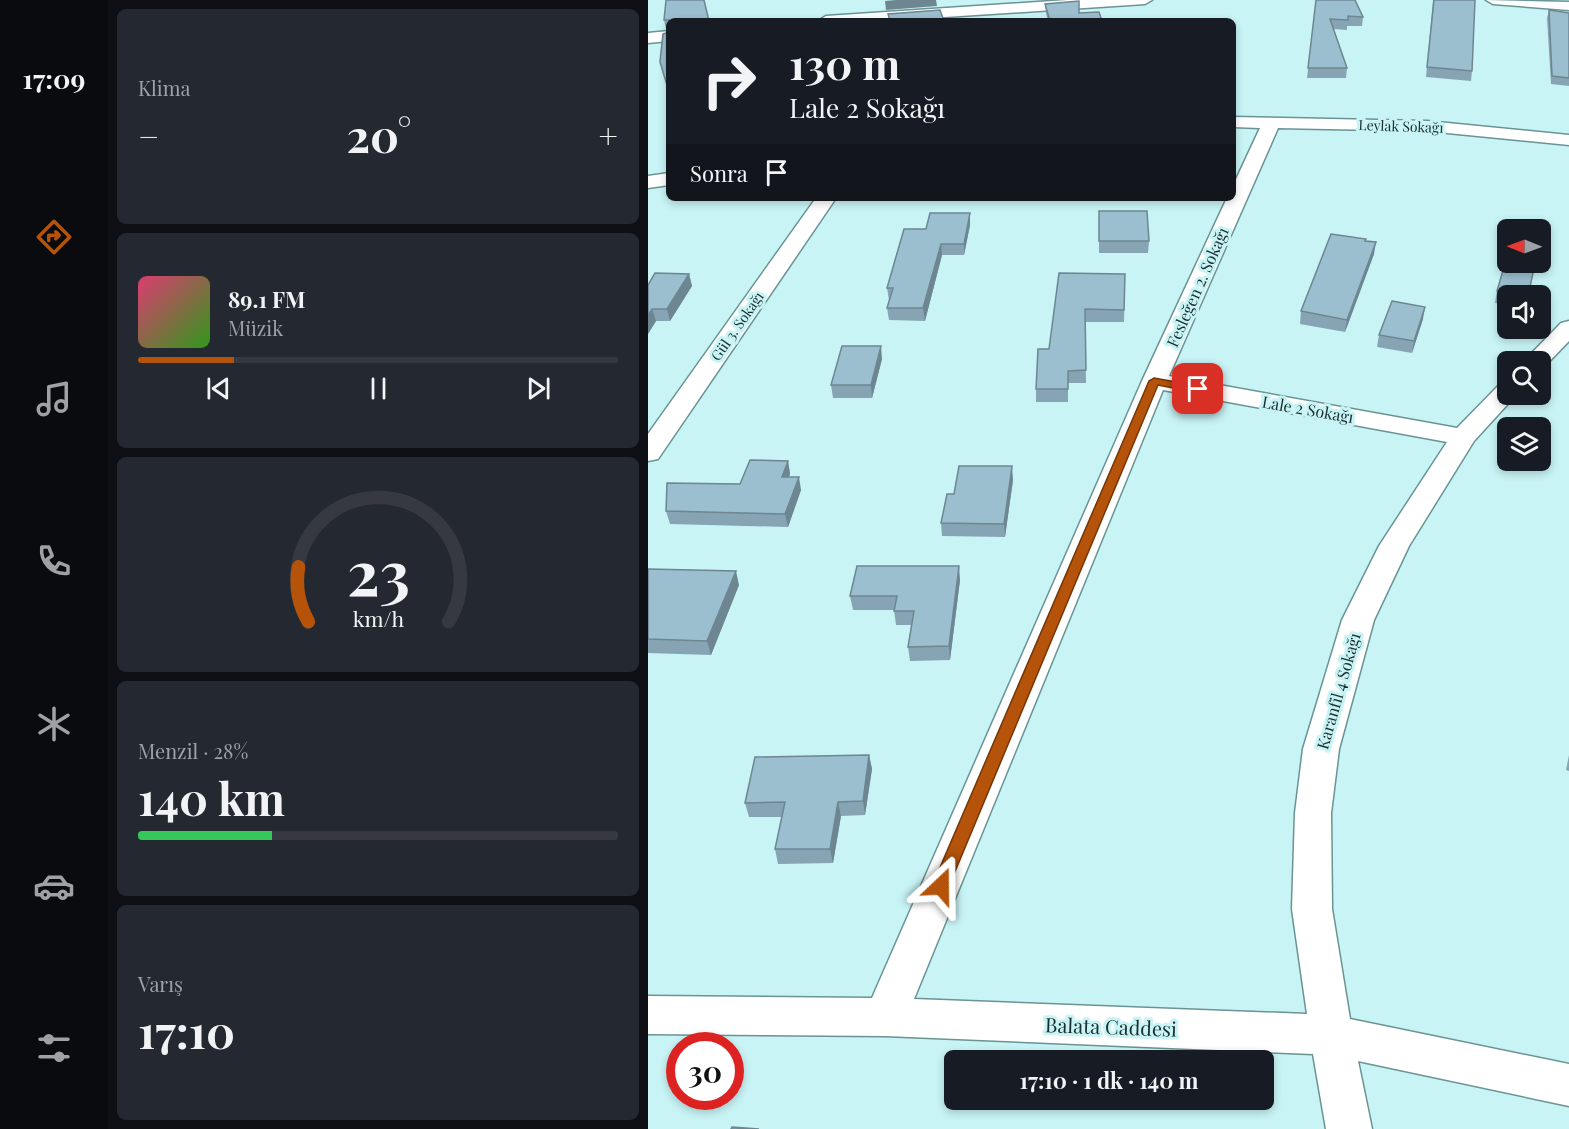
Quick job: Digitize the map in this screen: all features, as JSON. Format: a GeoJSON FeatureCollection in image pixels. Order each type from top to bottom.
{"type":"FeatureCollection","features":[{"type":"Feature","properties":{"kind":"street"},"geometry":{"type":"LineString","coordinates":[[864,18],[990,8],[1144,0]]}},
{"type":"Feature","properties":{"kind":"street"},"geometry":{"type":"LineString","coordinates":[[1493,0],[1569,6]]}},
{"type":"Feature","properties":{"kind":"street"},"geometry":{"type":"LineString","coordinates":[[648,38],[666,36]]}},
{"type":"Feature","properties":{"kind":"street","name":"Leylak Sokağı"},"geometry":{"type":"LineString","coordinates":[[1236,122],[1427,126],[1569,140]]}},
{"type":"Feature","properties":{"kind":"street","name":"Fesleğen 2. Sokağı"},"geometry":{"type":"LineString","coordinates":[[885,1017],[1154,381],[1272,122]]}},
{"type":"Feature","properties":{"kind":"street"},"geometry":{"type":"LineString","coordinates":[[648,182],[666,179]]}},
{"type":"Feature","properties":{"kind":"street","name":"Gül 3. Sokağı"},"geometry":{"type":"LineString","coordinates":[[648,453],[824,201]]}},
{"type":"Feature","properties":{"kind":"street"},"geometry":{"type":"LineString","coordinates":[[1546,351],[1569,328]]}},
{"type":"Feature","properties":{"kind":"street","name":"Lale 2 Sokağı"},"geometry":{"type":"LineString","coordinates":[[1154,381],[1462,437]]}},
{"type":"Feature","properties":{"kind":"street","name":"Karanfil 4 Sokağı"},"geometry":{"type":"LineString","coordinates":[[1349,1129],[1331,1035],[1312,909],[1313,813],[1321,749],[1358,620],[1394,546],[1462,437],[1497,401]]}},
{"type":"Feature","properties":{"kind":"street","name":"Balata Caddesi"},"geometry":{"type":"LineString","coordinates":[[648,1014],[885,1017],[1331,1035],[1569,1084]]}},
{"type":"Feature","properties":{"kind":"building"},"geometry":{"type":"Polygon","coordinates":[[[666,0],[704,0],[708,18],[666,18],[664,20],[666,0]]]}},
{"type":"Feature","properties":{"kind":"building"},"geometry":{"type":"Polygon","coordinates":[[[1316,0],[1355,0],[1363,17],[1348,16],[1348,20],[1330,19],[1347,68],[1308,68],[1316,0]]]}},
{"type":"Feature","properties":{"kind":"building"},"geometry":{"type":"Polygon","coordinates":[[[1434,0],[1475,0],[1472,71],[1427,67],[1434,0]]]}},
{"type":"Feature","properties":{"kind":"building"},"geometry":{"type":"Polygon","coordinates":[[[1079,1],[1079,13],[1099,12],[1101,18],[1049,18],[1045,4],[1079,1]]]}},
{"type":"Feature","properties":{"kind":"building"},"geometry":{"type":"Polygon","coordinates":[[[940,10],[943,18],[889,18],[888,14],[940,10]]]}},
{"type":"Feature","properties":{"kind":"building"},"geometry":{"type":"Polygon","coordinates":[[[1549,10],[1569,13],[1569,78],[1552,76],[1549,10]]]}},
{"type":"Feature","properties":{"kind":"building"},"geometry":{"type":"Polygon","coordinates":[[[666,33],[666,82],[660,62],[663,34],[666,33]]]}},
{"type":"Feature","properties":{"kind":"building"},"geometry":{"type":"Polygon","coordinates":[[[1099,211],[1147,211],[1149,241],[1099,241],[1099,211]]]}},
{"type":"Feature","properties":{"kind":"building"},"geometry":{"type":"Polygon","coordinates":[[[930,213],[970,213],[964,244],[941,244],[923,308],[887,308],[893,288],[887,288],[904,229],[926,229],[930,213]]]}},
{"type":"Feature","properties":{"kind":"building"},"geometry":{"type":"Polygon","coordinates":[[[1331,234],[1376,242],[1347,320],[1301,311],[1331,234]]]}},
{"type":"Feature","properties":{"kind":"building"},"geometry":{"type":"Polygon","coordinates":[[[655,273],[689,274],[667,309],[652,309],[648,316],[648,285],[655,273]]]}},
{"type":"Feature","properties":{"kind":"building"},"geometry":{"type":"Polygon","coordinates":[[[1059,273],[1125,274],[1124,310],[1085,309],[1086,370],[1068,371],[1068,389],[1036,389],[1038,349],[1049,349],[1059,273]]]}},
{"type":"Feature","properties":{"kind":"building"},"geometry":{"type":"Polygon","coordinates":[[[1502,273],[1533,273],[1530,285],[1499,285],[1502,273]]]}},
{"type":"Feature","properties":{"kind":"building"},"geometry":{"type":"Polygon","coordinates":[[[1392,301],[1425,307],[1414,341],[1379,335],[1392,301]]]}},
{"type":"Feature","properties":{"kind":"building"},"geometry":{"type":"Polygon","coordinates":[[[842,346],[881,346],[871,385],[831,385],[842,346]]]}},
{"type":"Feature","properties":{"kind":"building"},"geometry":{"type":"Polygon","coordinates":[[[750,460],[788,461],[782,477],[799,477],[785,514],[666,511],[667,483],[740,484],[750,460]]]}},
{"type":"Feature","properties":{"kind":"building"},"geometry":{"type":"Polygon","coordinates":[[[959,466],[1012,466],[1004,524],[941,523],[947,494],[954,494],[959,466]]]}},
{"type":"Feature","properties":{"kind":"building"},"geometry":{"type":"Polygon","coordinates":[[[857,566],[959,566],[949,646],[908,647],[914,611],[894,611],[897,596],[850,596],[857,566]]]}},
{"type":"Feature","properties":{"kind":"building"},"geometry":{"type":"Polygon","coordinates":[[[648,569],[736,571],[707,641],[648,639],[648,569]]]}},
{"type":"Feature","properties":{"kind":"building"},"geometry":{"type":"Polygon","coordinates":[[[869,755],[863,801],[838,802],[830,849],[775,849],[785,802],[745,803],[755,757],[869,755]]]}},
{"type":"Feature","properties":{"kind":"building"},"geometry":{"type":"Polygon","coordinates":[[[732,1127],[759,1129],[731,1129],[732,1127]]]}},
{"type":"Feature","properties":{"kind":"route"},"geometry":{"type":"LineString","coordinates":[[941,886],[1154,381],[1198,389]]}}]}
